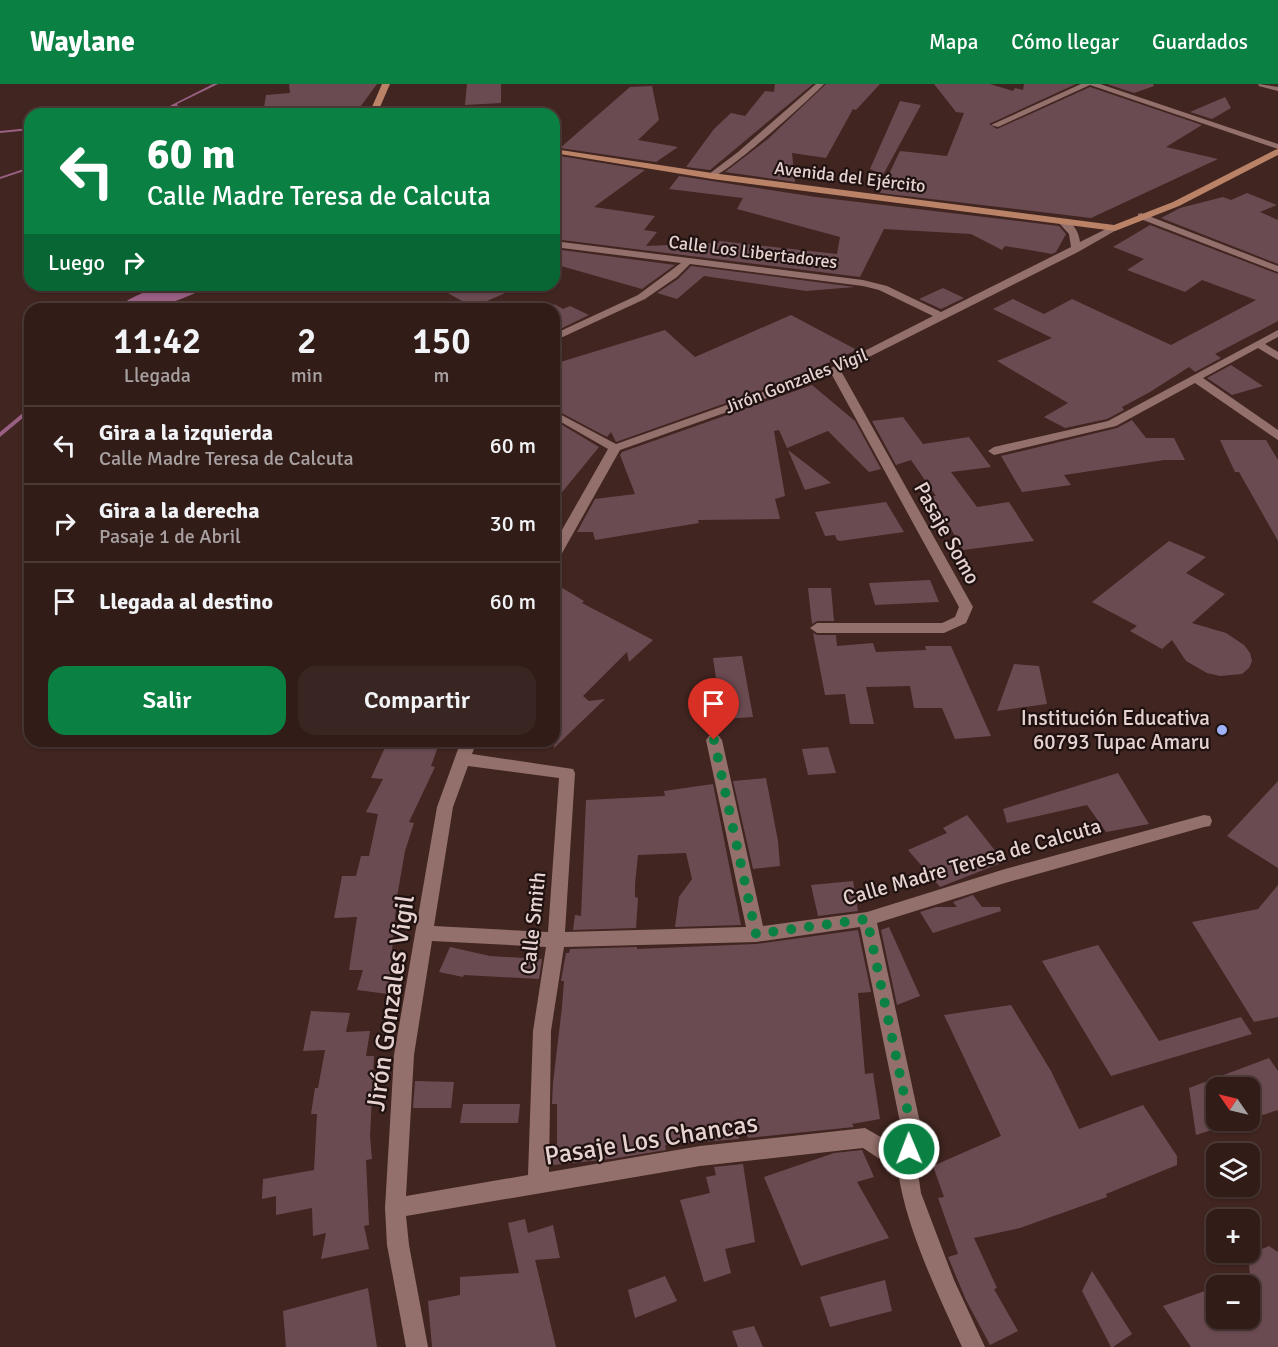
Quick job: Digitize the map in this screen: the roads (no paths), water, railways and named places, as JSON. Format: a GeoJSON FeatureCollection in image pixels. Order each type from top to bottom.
{"type":"FeatureCollection","features":[{"type":"Feature","properties":{"kind":"main road"},"geometry":{"type":"LineString","coordinates":[[376,108],[386,84]]}},
{"type":"Feature","properties":{"kind":"main road"},"geometry":{"type":"LineString","coordinates":[[1115,228],[1176,204],[1277,147]]}},
{"type":"Feature","properties":{"kind":"main road","name":"Avenida del Ejército"},"geometry":{"type":"LineString","coordinates":[[560,152],[712,176],[1115,228]]}},
{"type":"Feature","properties":{"kind":"street"},"geometry":{"type":"LineString","coordinates":[[712,176],[741,154],[820,84]]}},
{"type":"Feature","properties":{"kind":"street"},"geometry":{"type":"LineString","coordinates":[[995,125],[1087,84]]}},
{"type":"Feature","properties":{"kind":"street"},"geometry":{"type":"LineString","coordinates":[[1093,84],[1277,147]]}},
{"type":"Feature","properties":{"kind":"street"},"geometry":{"type":"LineString","coordinates":[[1262,84],[1278,89]]}},
{"type":"Feature","properties":{"kind":"street"},"geometry":{"type":"LineString","coordinates":[[1141,216],[1278,268]]}},
{"type":"Feature","properties":{"kind":"street"},"geometry":{"type":"LineString","coordinates":[[1062,221],[1070,226],[1076,237],[1075,250]]}},
{"type":"Feature","properties":{"kind":"street","name":"Jirón Gonzales Vigil"},"geometry":{"type":"LineString","coordinates":[[615,448],[835,370],[1115,228]]}},
{"type":"Feature","properties":{"kind":"street","name":"Calle Los Libertadores"},"geometry":{"type":"LineString","coordinates":[[560,245],[863,283],[883,288],[942,317]]}},
{"type":"Feature","properties":{"kind":"street"},"geometry":{"type":"LineString","coordinates":[[560,335],[647,293],[674,275],[687,262]]}},
{"type":"Feature","properties":{"kind":"street"},"geometry":{"type":"LineString","coordinates":[[994,451],[1112,424],[1278,333]]}},
{"type":"Feature","properties":{"kind":"street"},"geometry":{"type":"LineString","coordinates":[[1258,344],[1278,357]]}},
{"type":"Feature","properties":{"kind":"street","name":"Pasaje Somo"},"geometry":{"type":"LineString","coordinates":[[817,628],[944,628],[962,620],[966,607],[835,370]]}},
{"type":"Feature","properties":{"kind":"street"},"geometry":{"type":"LineString","coordinates":[[1195,378],[1253,416],[1278,436]]}},
{"type":"Feature","properties":{"kind":"street"},"geometry":{"type":"LineString","coordinates":[[560,417],[615,448],[560,544]]}},
{"type":"Feature","properties":{"kind":"street"},"geometry":{"type":"LineString","coordinates":[[714,740],[756,934]]}},
{"type":"Feature","properties":{"kind":"street","name":"Jirón Gonzales Vigil"},"geometry":{"type":"LineString","coordinates":[[417,1347],[398,1245],[395,1208],[405,1055],[445,807],[467,747]]}},
{"type":"Feature","properties":{"kind":"street","name":"Calle Smith"},"geometry":{"type":"LineString","coordinates":[[462,759],[567,773],[556,940],[542,1031],[538,1184]]}},
{"type":"Feature","properties":{"kind":"street","name":"Calle Madre Teresa de Calcuta"},"geometry":{"type":"LineString","coordinates":[[426,933],[556,940],[756,934],[867,919],[1005,876],[1204,821]]}},
{"type":"Feature","properties":{"kind":"street"},"geometry":{"type":"LineString","coordinates":[[867,919],[912,1132],[907,1166],[911,1193],[945,1285],[974,1347]]}},
{"type":"Feature","properties":{"kind":"street","name":"Pasaje Los Chancas"},"geometry":{"type":"LineString","coordinates":[[395,1208],[700,1156],[865,1138],[886,1149],[907,1166]]}},
{"type":"Feature","properties":{"kind":"waterway"},"geometry":{"type":"LineString","coordinates":[[175,104],[216,84]]}},
{"type":"Feature","properties":{"kind":"waterway"},"geometry":{"type":"LineString","coordinates":[[167,108],[175,104]]}},
{"type":"Feature","properties":{"kind":"waterway"},"geometry":{"type":"LineString","coordinates":[[175,104],[177,108]]}},
{"type":"Feature","properties":{"kind":"waterway"},"geometry":{"type":"LineString","coordinates":[[0,132],[24,130]]}},
{"type":"Feature","properties":{"kind":"waterway"},"geometry":{"type":"LineString","coordinates":[[0,178],[24,170]]}},
{"type":"Feature","properties":{"kind":"waterway"},"geometry":{"type":"LineString","coordinates":[[0,435],[24,414]]}},
{"type":"Feature","properties":{"kind":"place","name":"Institución Educativa 60793 Tupac Amaru"},"geometry":{"type":"Point","coordinates":[1222,730]}}]}
